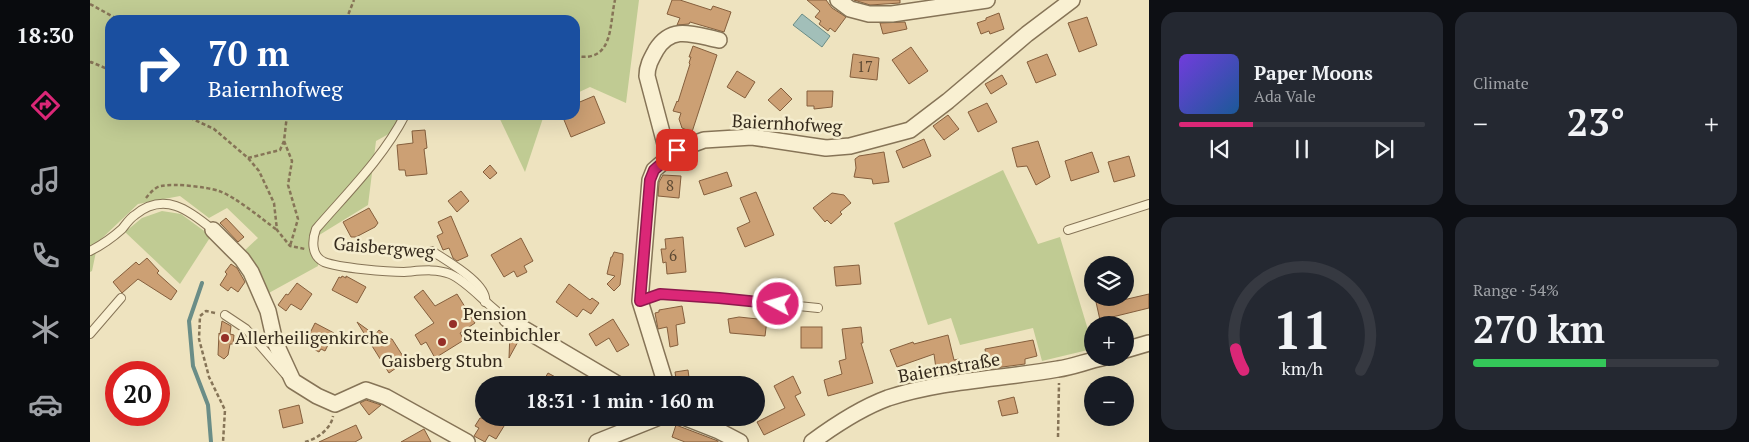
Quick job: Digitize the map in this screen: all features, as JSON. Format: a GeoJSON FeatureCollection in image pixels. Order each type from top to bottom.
{"type":"FeatureCollection","features":[{"type":"Feature","properties":{"kind":"street"},"geometry":{"type":"LineString","coordinates":[[838,0],[850,9],[869,14],[892,14],[987,0]]}},
{"type":"Feature","properties":{"kind":"street","name":"Baiernhofweg"},"geometry":{"type":"LineString","coordinates":[[663,376],[640,301],[650,180],[654,170],[677,150],[704,140],[752,137],[826,148],[850,146],[910,130],[948,101],[1027,34],[1072,0]]}},
{"type":"Feature","properties":{"kind":"street"},"geometry":{"type":"LineString","coordinates":[[665,160],[665,144],[647,76],[648,65],[664,40],[678,33],[719,40]]}},
{"type":"Feature","properties":{"kind":"street"},"geometry":{"type":"LineString","coordinates":[[213,230],[242,259],[251,272],[268,311],[275,342],[293,381],[317,396],[335,404],[366,390],[386,397],[467,442]]}},
{"type":"Feature","properties":{"kind":"street","name":"Gaisbergweg"},"geometry":{"type":"LineString","coordinates":[[507,319],[604,376]]}},
{"type":"Feature","properties":{"kind":"street"},"geometry":{"type":"LineString","coordinates":[[1134,347],[1149,343]]}},
{"type":"Feature","properties":{"kind":"street","name":"Baiernstraße"},"geometry":{"type":"LineString","coordinates":[[812,442],[858,413],[886,399],[949,384],[1060,369],[1084,363]]}},
{"type":"Feature","properties":{"kind":"street"},"geometry":{"type":"LineString","coordinates":[[597,442],[637,426]]}},
{"type":"Feature","properties":{"kind":"street"},"geometry":{"type":"LineString","coordinates":[[708,426],[740,442]]}},
{"type":"Feature","properties":{"kind":"lane","name":"Gaisbergweg"},"geometry":{"type":"LineString","coordinates":[[402,120],[379,155],[316,229],[312,239],[314,251],[323,262],[345,266],[394,272],[437,271],[450,274],[464,283],[507,319]]}},
{"type":"Feature","properties":{"kind":"lane"},"geometry":{"type":"LineString","coordinates":[[90,251],[103,244],[122,229],[134,215],[152,205],[172,204],[193,213],[213,230]]}},
{"type":"Feature","properties":{"kind":"lane"},"geometry":{"type":"LineString","coordinates":[[1068,230],[1149,204]]}},
{"type":"Feature","properties":{"kind":"lane"},"geometry":{"type":"LineString","coordinates":[[432,251],[473,279],[483,292],[486,298],[485,302]]}},
{"type":"Feature","properties":{"kind":"lane"},"geometry":{"type":"LineString","coordinates":[[640,301],[660,294],[818,308]]}},
{"type":"Feature","properties":{"kind":"lane"},"geometry":{"type":"LineString","coordinates":[[90,334],[121,298]]}},
{"type":"Feature","properties":{"kind":"lane"},"geometry":{"type":"LineString","coordinates":[[225,315],[246,328],[283,373],[291,377]]}},
{"type":"Feature","properties":{"kind":"path"},"geometry":{"type":"LineString","coordinates":[[348,15],[354,0]]}},
{"type":"Feature","properties":{"kind":"path"},"geometry":{"type":"LineString","coordinates":[[580,57],[586,58],[595,55],[605,47],[615,0]]}},
{"type":"Feature","properties":{"kind":"path"},"geometry":{"type":"LineString","coordinates":[[90,4],[110,15]]}},
{"type":"Feature","properties":{"kind":"path"},"geometry":{"type":"LineString","coordinates":[[90,63],[99,64],[105,67]]}},
{"type":"Feature","properties":{"kind":"path"},"geometry":{"type":"LineString","coordinates":[[195,120],[214,129],[248,158],[259,171],[274,203],[277,230]]}},
{"type":"Feature","properties":{"kind":"path"},"geometry":{"type":"LineString","coordinates":[[248,158],[280,150],[284,141],[286,120]]}},
{"type":"Feature","properties":{"kind":"path"},"geometry":{"type":"LineString","coordinates":[[284,141],[292,160],[288,185],[298,219],[290,246]]}},
{"type":"Feature","properties":{"kind":"path"},"geometry":{"type":"LineString","coordinates":[[134,215],[150,192],[159,186],[185,185],[219,191],[245,206],[277,230],[290,246],[314,251]]}},
{"type":"Feature","properties":{"kind":"path"},"geometry":{"type":"LineString","coordinates":[[223,442],[225,410],[209,377],[198,339],[200,316],[206,311],[225,315]]}},
{"type":"Feature","properties":{"kind":"path"},"geometry":{"type":"LineString","coordinates":[[1058,437],[1060,369]]}},
{"type":"Feature","properties":{"kind":"path"},"geometry":{"type":"LineString","coordinates":[[305,442],[316,439],[332,422],[335,404]]}},
{"type":"Feature","properties":{"kind":"green space"},"geometry":{"type":"Polygon","coordinates":[[[90,0],[639,0],[626,103],[590,87],[580,92],[580,15],[105,15],[105,120],[407,120],[405,125],[376,141],[368,205],[316,237],[318,266],[267,294],[243,252],[258,238],[227,208],[209,218],[180,196],[138,204],[98,242],[92,271],[90,272],[90,0]]]}},
{"type":"Feature","properties":{"kind":"green space"},"geometry":{"type":"Polygon","coordinates":[[[500,120],[542,120],[525,172],[500,120]]]}},
{"type":"Feature","properties":{"kind":"green space"},"geometry":{"type":"Polygon","coordinates":[[[1003,170],[1038,244],[1060,237],[1084,316],[1084,351],[1042,361],[1033,328],[960,345],[951,318],[928,325],[894,223],[1003,170]]]}},
{"type":"Feature","properties":{"kind":"green space"},"geometry":{"type":"Polygon","coordinates":[[[162,211],[181,214],[211,236],[180,284],[125,232],[142,218],[162,211]]]}},
{"type":"Feature","properties":{"kind":"water"},"geometry":{"type":"Polygon","coordinates":[[[802,14],[830,36],[822,47],[793,25],[802,14]]]}},
{"type":"Feature","properties":{"kind":"building"},"geometry":{"type":"Polygon","coordinates":[[[672,0],[680,0],[711,10],[713,6],[731,12],[724,32],[690,22],[689,24],[677,25],[680,18],[667,14],[672,0]]]}},
{"type":"Feature","properties":{"kind":"building"},"geometry":{"type":"Polygon","coordinates":[[[807,0],[826,0],[832,8],[846,17],[835,32],[830,28],[828,31],[819,24],[821,21],[815,17],[820,11],[807,0]]]}},
{"type":"Feature","properties":{"kind":"building"},"geometry":{"type":"Polygon","coordinates":[[[854,0],[900,0],[900,3],[870,5],[854,0]]]}},
{"type":"Feature","properties":{"kind":"building"},"geometry":{"type":"Polygon","coordinates":[[[999,13],[1004,29],[990,34],[989,31],[981,34],[977,23],[999,13]]]}},
{"type":"Feature","properties":{"kind":"building"},"geometry":{"type":"Polygon","coordinates":[[[1087,17],[1097,45],[1079,52],[1068,23],[1087,17]]]}},
{"type":"Feature","properties":{"kind":"building"},"geometry":{"type":"Polygon","coordinates":[[[905,22],[907,29],[883,34],[880,23],[905,22]]]}},
{"type":"Feature","properties":{"kind":"building"},"geometry":{"type":"Polygon","coordinates":[[[693,46],[717,55],[692,132],[682,128],[679,119],[681,113],[673,111],[678,102],[690,64],[691,57],[689,57],[693,46]]]}},
{"type":"Feature","properties":{"kind":"building"},"geometry":{"type":"Polygon","coordinates":[[[911,47],[928,71],[909,84],[892,60],[911,47]]]}},
{"type":"Feature","properties":{"kind":"building"},"geometry":{"type":"Polygon","coordinates":[[[853,54],[879,58],[877,80],[850,77],[853,54]]]}},
{"type":"Feature","properties":{"kind":"building"},"geometry":{"type":"Polygon","coordinates":[[[1047,54],[1056,75],[1036,83],[1027,62],[1047,54]]]}},
{"type":"Feature","properties":{"kind":"building"},"geometry":{"type":"Polygon","coordinates":[[[737,71],[755,82],[745,98],[727,87],[737,71]]]}},
{"type":"Feature","properties":{"kind":"building"},"geometry":{"type":"Polygon","coordinates":[[[1002,75],[1007,84],[991,94],[985,84],[1002,75]]]}},
{"type":"Feature","properties":{"kind":"building"},"geometry":{"type":"Polygon","coordinates":[[[781,88],[792,99],[780,111],[768,100],[781,88]]]}},
{"type":"Feature","properties":{"kind":"building"},"geometry":{"type":"Polygon","coordinates":[[[807,91],[833,91],[832,107],[814,109],[814,106],[807,106],[807,91]]]}},
{"type":"Feature","properties":{"kind":"building"},"geometry":{"type":"Polygon","coordinates":[[[594,96],[605,123],[571,137],[564,120],[580,120],[580,102],[594,96]]]}},
{"type":"Feature","properties":{"kind":"building"},"geometry":{"type":"Polygon","coordinates":[[[987,103],[997,122],[978,132],[968,112],[987,103]]]}},
{"type":"Feature","properties":{"kind":"building"},"geometry":{"type":"Polygon","coordinates":[[[948,115],[959,129],[944,140],[933,126],[948,115]]]}},
{"type":"Feature","properties":{"kind":"building"},"geometry":{"type":"Polygon","coordinates":[[[425,130],[427,148],[424,149],[427,174],[406,176],[405,170],[399,170],[397,145],[413,143],[412,131],[425,130]]]}},
{"type":"Feature","properties":{"kind":"building"},"geometry":{"type":"Polygon","coordinates":[[[924,139],[931,156],[903,168],[896,151],[924,139]]]}},
{"type":"Feature","properties":{"kind":"building"},"geometry":{"type":"Polygon","coordinates":[[[1038,141],[1050,177],[1036,185],[1027,166],[1017,167],[1012,148],[1038,141]]]}},
{"type":"Feature","properties":{"kind":"building"},"geometry":{"type":"Polygon","coordinates":[[[884,152],[889,182],[873,184],[872,179],[854,177],[855,159],[859,156],[884,152]]]}},
{"type":"Feature","properties":{"kind":"building"},"geometry":{"type":"Polygon","coordinates":[[[1092,152],[1099,172],[1071,181],[1065,161],[1092,152]]]}},
{"type":"Feature","properties":{"kind":"building"},"geometry":{"type":"Polygon","coordinates":[[[1129,156],[1135,176],[1114,182],[1108,162],[1129,156]]]}},
{"type":"Feature","properties":{"kind":"building"},"geometry":{"type":"Polygon","coordinates":[[[490,165],[497,173],[490,179],[483,172],[490,165]]]}},
{"type":"Feature","properties":{"kind":"building"},"geometry":{"type":"Polygon","coordinates":[[[727,172],[732,186],[704,195],[699,181],[727,172]]]}},
{"type":"Feature","properties":{"kind":"building"},"geometry":{"type":"Polygon","coordinates":[[[663,175],[681,176],[679,198],[658,196],[659,182],[663,175]]]}},
{"type":"Feature","properties":{"kind":"building"},"geometry":{"type":"Polygon","coordinates":[[[461,191],[469,201],[457,212],[448,201],[461,191]]]}},
{"type":"Feature","properties":{"kind":"building"},"geometry":{"type":"Polygon","coordinates":[[[756,192],[774,235],[745,247],[737,228],[750,222],[740,198],[756,192]]]}},
{"type":"Feature","properties":{"kind":"building"},"geometry":{"type":"Polygon","coordinates":[[[832,193],[844,195],[851,203],[840,212],[842,214],[831,224],[827,220],[825,222],[813,208],[832,193]]]}},
{"type":"Feature","properties":{"kind":"building"},"geometry":{"type":"Polygon","coordinates":[[[369,208],[378,223],[375,227],[356,237],[351,237],[343,222],[369,208]]]}},
{"type":"Feature","properties":{"kind":"building"},"geometry":{"type":"Polygon","coordinates":[[[451,216],[468,256],[457,261],[453,258],[449,248],[443,250],[437,236],[443,233],[438,222],[451,216]]]}},
{"type":"Feature","properties":{"kind":"building"},"geometry":{"type":"Polygon","coordinates":[[[226,218],[244,237],[238,242],[220,223],[226,218]]]}},
{"type":"Feature","properties":{"kind":"building"},"geometry":{"type":"Polygon","coordinates":[[[683,237],[686,272],[667,274],[666,262],[663,263],[661,249],[666,249],[665,239],[683,237]]]}},
{"type":"Feature","properties":{"kind":"building"},"geometry":{"type":"Polygon","coordinates":[[[521,238],[533,261],[524,266],[527,272],[517,277],[514,271],[504,277],[491,255],[521,238]]]}},
{"type":"Feature","properties":{"kind":"building"},"geometry":{"type":"Polygon","coordinates":[[[614,252],[623,254],[623,260],[620,285],[614,291],[607,284],[615,276],[607,274],[614,252]]]}},
{"type":"Feature","properties":{"kind":"building"},"geometry":{"type":"Polygon","coordinates":[[[147,258],[159,271],[157,273],[177,291],[171,300],[138,279],[122,293],[113,282],[136,262],[139,265],[147,258]]]}},
{"type":"Feature","properties":{"kind":"building"},"geometry":{"type":"Polygon","coordinates":[[[231,264],[237,268],[245,282],[238,292],[231,287],[228,291],[220,285],[227,274],[225,272],[231,264]]]}},
{"type":"Feature","properties":{"kind":"building"},"geometry":{"type":"Polygon","coordinates":[[[859,265],[861,284],[836,286],[834,267],[859,265]]]}},
{"type":"Feature","properties":{"kind":"building"},"geometry":{"type":"Polygon","coordinates":[[[342,276],[346,278],[346,276],[366,287],[357,303],[332,290],[339,277],[341,278],[342,276]]]}},
{"type":"Feature","properties":{"kind":"building"},"geometry":{"type":"Polygon","coordinates":[[[297,283],[312,294],[301,310],[291,304],[286,311],[278,305],[297,283]]]}},
{"type":"Feature","properties":{"kind":"building"},"geometry":{"type":"Polygon","coordinates":[[[569,284],[590,300],[592,298],[599,303],[591,314],[583,309],[577,317],[556,302],[569,284]]]}},
{"type":"Feature","properties":{"kind":"building"},"geometry":{"type":"Polygon","coordinates":[[[423,290],[435,306],[457,294],[475,323],[460,333],[464,340],[435,358],[426,342],[421,345],[415,335],[434,323],[414,297],[423,290]]]}},
{"type":"Feature","properties":{"kind":"building"},"geometry":{"type":"Polygon","coordinates":[[[1149,294],[1149,308],[1116,316],[1099,316],[1097,306],[1134,306],[1134,297],[1149,294]]]}},
{"type":"Feature","properties":{"kind":"building"},"geometry":{"type":"Polygon","coordinates":[[[682,306],[685,323],[676,325],[678,345],[670,347],[667,327],[658,329],[655,313],[659,312],[659,310],[682,306]]]}},
{"type":"Feature","properties":{"kind":"building"},"geometry":{"type":"Polygon","coordinates":[[[739,317],[767,320],[765,336],[730,333],[728,319],[739,317]]]}},
{"type":"Feature","properties":{"kind":"building"},"geometry":{"type":"Polygon","coordinates":[[[613,319],[629,345],[617,352],[609,338],[596,346],[589,334],[613,319]]]}},
{"type":"Feature","properties":{"kind":"building","name":"Allerheiligenkirche"},"geometry":{"type":"Polygon","coordinates":[[[222,321],[231,326],[230,334],[234,335],[233,344],[230,344],[228,355],[224,359],[218,355],[219,333],[222,321]]]}},
{"type":"Feature","properties":{"kind":"building"},"geometry":{"type":"Polygon","coordinates":[[[357,322],[375,335],[379,330],[392,339],[406,361],[389,373],[357,322]]]}},
{"type":"Feature","properties":{"kind":"building"},"geometry":{"type":"Polygon","coordinates":[[[315,323],[334,333],[325,351],[321,349],[319,352],[308,346],[309,343],[306,341],[315,323]]]}},
{"type":"Feature","properties":{"kind":"building"},"geometry":{"type":"Polygon","coordinates":[[[801,327],[822,327],[822,348],[801,348],[801,327]]]}},
{"type":"Feature","properties":{"kind":"building"},"geometry":{"type":"Polygon","coordinates":[[[861,327],[863,343],[861,343],[873,383],[828,396],[824,380],[842,374],[839,361],[846,359],[842,329],[861,327]]]}},
{"type":"Feature","properties":{"kind":"building"},"geometry":{"type":"Polygon","coordinates":[[[510,332],[520,338],[509,358],[510,332]]]}},
{"type":"Feature","properties":{"kind":"building"},"geometry":{"type":"Polygon","coordinates":[[[948,335],[954,360],[959,359],[961,373],[937,376],[934,354],[897,367],[890,350],[913,342],[914,344],[948,335]]]}},
{"type":"Feature","properties":{"kind":"building"},"geometry":{"type":"Polygon","coordinates":[[[1033,340],[1037,356],[1025,359],[1025,364],[995,368],[994,362],[987,363],[985,349],[1033,340]]]}},
{"type":"Feature","properties":{"kind":"building"},"geometry":{"type":"Polygon","coordinates":[[[688,370],[689,376],[676,376],[675,372],[688,370]]]}},
{"type":"Feature","properties":{"kind":"building"},"geometry":{"type":"Polygon","coordinates":[[[793,376],[801,393],[795,396],[805,415],[764,435],[759,426],[765,426],[765,418],[785,408],[774,386],[793,376]]]}},
{"type":"Feature","properties":{"kind":"building"},"geometry":{"type":"Polygon","coordinates":[[[1014,397],[1018,413],[1002,416],[998,401],[1014,397]]]}},
{"type":"Feature","properties":{"kind":"building"},"geometry":{"type":"Polygon","coordinates":[[[366,400],[381,405],[369,415],[360,403],[366,400]]]}},
{"type":"Feature","properties":{"kind":"building"},"geometry":{"type":"Polygon","coordinates":[[[299,405],[303,423],[283,428],[279,410],[299,405]]]}},
{"type":"Feature","properties":{"kind":"building"},"geometry":{"type":"Polygon","coordinates":[[[356,425],[362,438],[355,442],[319,442],[356,425]]]}},
{"type":"Feature","properties":{"kind":"building"},"geometry":{"type":"Polygon","coordinates":[[[475,426],[504,426],[496,439],[489,435],[485,442],[474,436],[479,428],[475,426]]]}},
{"type":"Feature","properties":{"kind":"building"},"geometry":{"type":"Polygon","coordinates":[[[676,426],[679,426],[718,442],[685,442],[672,437],[676,426]]]}},
{"type":"Feature","properties":{"kind":"building"},"geometry":{"type":"Polygon","coordinates":[[[424,429],[431,442],[401,442],[424,429]]]}},
{"type":"Feature","properties":{"kind":"waterway"},"geometry":{"type":"LineString","coordinates":[[202,283],[189,321],[193,366],[208,405],[211,442]]}},
{"type":"Feature","properties":{"kind":"place","name":"Pension Steinbichler"},"geometry":{"type":"Point","coordinates":[453,324]}},
{"type":"Feature","properties":{"kind":"place","name":"Allerheiligenkirche"},"geometry":{"type":"Point","coordinates":[225,338]}},
{"type":"Feature","properties":{"kind":"place","name":"Gaisberg Stubn"},"geometry":{"type":"Point","coordinates":[442,342]}},
{"type":"Feature","properties":{"kind":"route"},"geometry":{"type":"LineString","coordinates":[[677,150],[654,170],[650,180],[640,301],[660,294],[778,304]]}}]}
